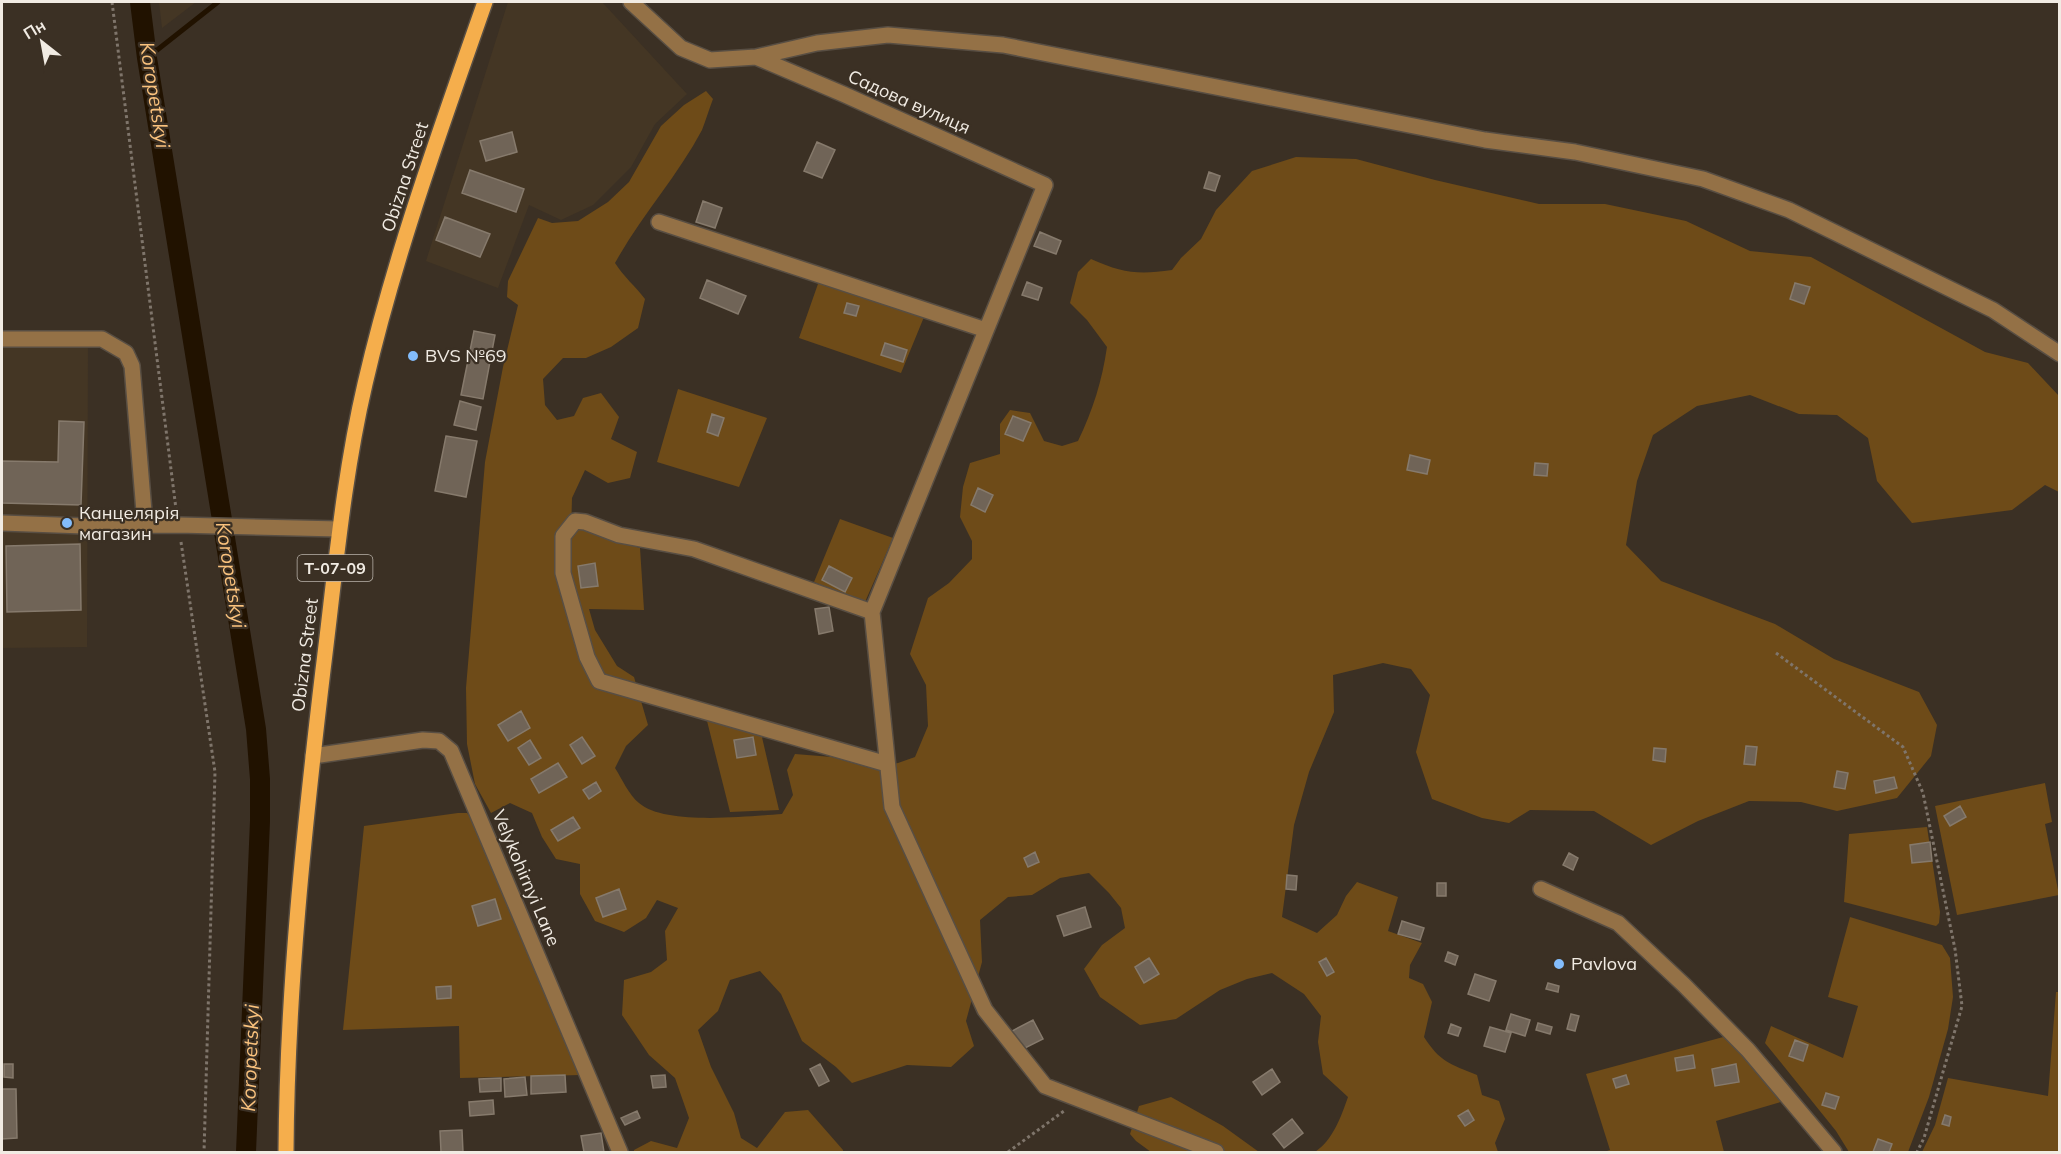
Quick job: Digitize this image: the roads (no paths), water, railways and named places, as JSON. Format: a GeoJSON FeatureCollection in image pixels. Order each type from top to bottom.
{"type":"FeatureCollection","features":[{"type":"Feature","properties":{"kind":"main road","name":"Obizna Street"},"geometry":{"type":"LineString","coordinates":[[286,1152],[286,1103],[296,930],[313,756],[339,530],[350,459],[365,383],[390,293],[425,176],[485,2]]}},
{"type":"Feature","properties":{"kind":"street"},"geometry":{"type":"LineString","coordinates":[[631,2],[681,48],[710,60],[756,57],[817,43],[888,34],[1003,45],[1485,140],[1575,152],[1703,179],[1800,215],[1993,310],[2060,354]]}},
{"type":"Feature","properties":{"kind":"street","name":"Садова вулиця"},"geometry":{"type":"LineString","coordinates":[[756,57],[1045,185],[986,330]]}},
{"type":"Feature","properties":{"kind":"street"},"geometry":{"type":"LineString","coordinates":[[659,222],[986,330],[872,612],[892,807],[985,1010],[1045,1086],[1216,1152]]}},
{"type":"Feature","properties":{"kind":"street"},"geometry":{"type":"LineString","coordinates":[[2,339],[102,339],[126,352],[132,366],[145,524]]}},
{"type":"Feature","properties":{"kind":"street"},"geometry":{"type":"LineString","coordinates":[[872,612],[694,549],[619,535],[585,522],[575,521],[563,536],[563,573],[587,657],[599,681],[887,764]]}},
{"type":"Feature","properties":{"kind":"street"},"geometry":{"type":"LineString","coordinates":[[2,523],[84,526],[145,524],[339,530]]}},
{"type":"Feature","properties":{"kind":"street","name":"Velykohirnyi Lane"},"geometry":{"type":"LineString","coordinates":[[313,756],[423,740],[439,741],[451,751],[620,1152]]}},
{"type":"Feature","properties":{"kind":"street"},"geometry":{"type":"LineString","coordinates":[[1541,889],[1618,922],[1748,1050],[1834,1152]]}},
{"type":"Feature","properties":{"kind":"waterway","name":"Koropetskyi"},"geometry":{"type":"LineString","coordinates":[[140,2],[147,58],[256,729],[260,779],[260,821],[246,1152]]}},
{"type":"Feature","properties":{"kind":"waterway"},"geometry":{"type":"LineString","coordinates":[[147,58],[218,2]]}},
{"type":"Feature","properties":{"kind":"place","name":"BVS №69"},"geometry":{"type":"Point","coordinates":[413,356]}},
{"type":"Feature","properties":{"kind":"place","name":"Канцелярія магазин"},"geometry":{"type":"Point","coordinates":[67,523]}},
{"type":"Feature","properties":{"kind":"place","name":"Pavlova"},"geometry":{"type":"Point","coordinates":[1559,964]}}]}
